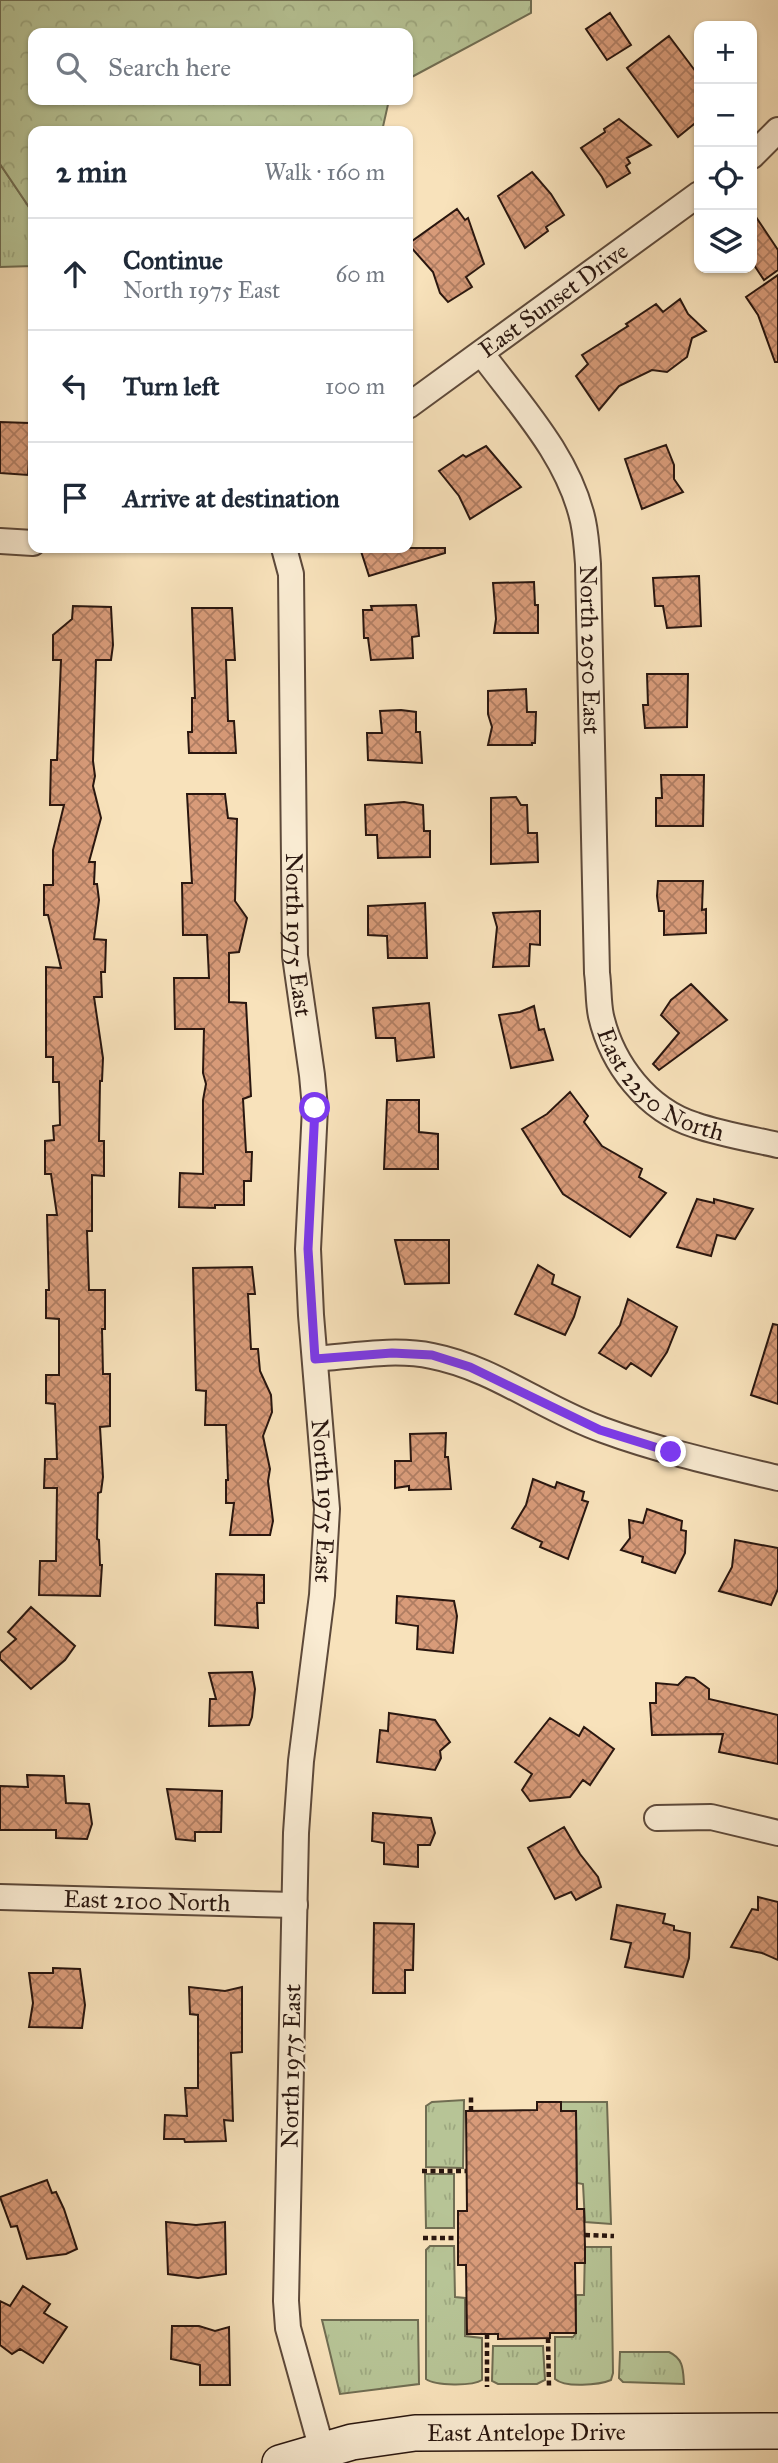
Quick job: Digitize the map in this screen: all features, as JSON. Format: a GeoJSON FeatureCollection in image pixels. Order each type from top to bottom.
{"type":"FeatureCollection","features":[{"type":"Feature","properties":{"kind":"main road","name":"East Antelope Drive"},"geometry":{"type":"LineString","coordinates":[[280,2463],[372,2438],[415,2433],[778,2431]]}},
{"type":"Feature","properties":{"kind":"street"},"geometry":{"type":"LineString","coordinates":[[757,151],[778,130]]}},
{"type":"Feature","properties":{"kind":"street","name":"East Sunset Drive"},"geometry":{"type":"LineString","coordinates":[[413,402],[694,198]]}},
{"type":"Feature","properties":{"kind":"street","name":"North 2050 East"},"geometry":{"type":"LineString","coordinates":[[482,354],[552,448],[572,488],[583,521],[589,564],[597,973]]}},
{"type":"Feature","properties":{"kind":"street"},"geometry":{"type":"LineString","coordinates":[[0,541],[28,542]]}},
{"type":"Feature","properties":{"kind":"street","name":"North 1975 East"},"geometry":{"type":"LineString","coordinates":[[285,553],[291,574],[295,956],[315,1108],[308,1249],[327,1509],[322,1595],[301,1761],[296,1833],[286,2301],[288,2328],[322,2450]]}},
{"type":"Feature","properties":{"kind":"street","name":"East 2250 North"},"geometry":{"type":"LineString","coordinates":[[597,973],[601,1015],[612,1049],[632,1080],[655,1105],[693,1125],[778,1145]]}},
{"type":"Feature","properties":{"kind":"street"},"geometry":{"type":"LineString","coordinates":[[315,1359],[392,1353],[432,1355],[470,1367],[600,1430],[671,1452],[778,1478]]}},
{"type":"Feature","properties":{"kind":"street"},"geometry":{"type":"LineString","coordinates":[[657,1818],[711,1817],[778,1833]]}},
{"type":"Feature","properties":{"kind":"street","name":"East 2100 North"},"geometry":{"type":"LineString","coordinates":[[0,1896],[295,1905]]}},
{"type":"Feature","properties":{"kind":"path"},"geometry":{"type":"LineString","coordinates":[[471,2096],[471,2110]]}},
{"type":"Feature","properties":{"kind":"path"},"geometry":{"type":"LineString","coordinates":[[422,2171],[467,2171]]}},
{"type":"Feature","properties":{"kind":"path"},"geometry":{"type":"LineString","coordinates":[[585,2235],[614,2236]]}},
{"type":"Feature","properties":{"kind":"path"},"geometry":{"type":"LineString","coordinates":[[423,2238],[458,2238]]}},
{"type":"Feature","properties":{"kind":"path"},"geometry":{"type":"LineString","coordinates":[[487,2334],[487,2387]]}},
{"type":"Feature","properties":{"kind":"path"},"geometry":{"type":"LineString","coordinates":[[548,2339],[549,2387]]}},
{"type":"Feature","properties":{"kind":"green space"},"geometry":{"type":"Polygon","coordinates":[[[0,0],[531,0],[531,13],[413,76],[413,28],[28,28],[28,105],[388,105],[383,126],[28,126],[28,206],[0,164],[0,0]]]}},
{"type":"Feature","properties":{"kind":"green space"},"geometry":{"type":"Polygon","coordinates":[[[0,164],[28,206],[28,266],[0,267],[0,164]]]}},
{"type":"Feature","properties":{"kind":"green space"},"geometry":{"type":"Polygon","coordinates":[[[464,2100],[463,2168],[426,2167],[426,2106],[432,2102],[464,2100]]]}},
{"type":"Feature","properties":{"kind":"green space"},"geometry":{"type":"Polygon","coordinates":[[[561,2102],[607,2102],[611,2224],[585,2222],[583,2184],[577,2183],[576,2111],[561,2111],[561,2102]]]}},
{"type":"Feature","properties":{"kind":"green space"},"geometry":{"type":"Polygon","coordinates":[[[425,2174],[454,2174],[454,2228],[426,2228],[425,2174]]]}},
{"type":"Feature","properties":{"kind":"green space"},"geometry":{"type":"Polygon","coordinates":[[[430,2246],[454,2246],[455,2297],[465,2298],[465,2336],[482,2338],[482,2380],[477,2382],[445,2384],[426,2379],[426,2250],[430,2246]]]}},
{"type":"Feature","properties":{"kind":"green space"},"geometry":{"type":"Polygon","coordinates":[[[585,2247],[611,2247],[613,2373],[611,2380],[606,2382],[574,2385],[555,2379],[555,2337],[573,2337],[576,2333],[576,2295],[584,2295],[585,2247]]]}},
{"type":"Feature","properties":{"kind":"green space"},"geometry":{"type":"Polygon","coordinates":[[[322,2320],[418,2320],[419,2384],[340,2394],[322,2320]]]}},
{"type":"Feature","properties":{"kind":"green space"},"geometry":{"type":"Polygon","coordinates":[[[493,2346],[543,2346],[545,2380],[537,2384],[498,2384],[492,2381],[493,2346]]]}},
{"type":"Feature","properties":{"kind":"green space"},"geometry":{"type":"Polygon","coordinates":[[[620,2352],[669,2352],[680,2362],[684,2384],[623,2382],[619,2378],[620,2352]]]}},
{"type":"Feature","properties":{"kind":"building"},"geometry":{"type":"Polygon","coordinates":[[[610,13],[631,45],[607,60],[586,29],[610,13]]]}},
{"type":"Feature","properties":{"kind":"building"},"geometry":{"type":"Polygon","coordinates":[[[669,36],[694,69],[694,124],[678,137],[627,68],[669,36]]]}},
{"type":"Feature","properties":{"kind":"building"},"geometry":{"type":"Polygon","coordinates":[[[619,119],[651,145],[627,158],[630,163],[626,166],[630,173],[607,187],[581,148],[619,119]]]}},
{"type":"Feature","properties":{"kind":"building"},"geometry":{"type":"Polygon","coordinates":[[[532,172],[551,194],[564,215],[546,227],[548,231],[525,248],[498,196],[532,172]]]}},
{"type":"Feature","properties":{"kind":"building"},"geometry":{"type":"Polygon","coordinates":[[[457,209],[465,220],[468,218],[484,264],[466,277],[472,287],[448,302],[440,293],[433,272],[413,250],[413,240],[457,209]]]}},
{"type":"Feature","properties":{"kind":"building"},"geometry":{"type":"Polygon","coordinates":[[[757,218],[778,250],[778,270],[764,280],[757,270],[757,218]]]}},
{"type":"Feature","properties":{"kind":"building"},"geometry":{"type":"Polygon","coordinates":[[[778,275],[778,362],[775,362],[758,315],[746,297],[778,275]]]}},
{"type":"Feature","properties":{"kind":"building"},"geometry":{"type":"Polygon","coordinates":[[[680,299],[688,314],[706,331],[692,338],[687,357],[667,372],[652,370],[619,386],[599,410],[576,376],[588,364],[582,355],[628,326],[626,324],[656,304],[663,312],[680,299]]]}},
{"type":"Feature","properties":{"kind":"building"},"geometry":{"type":"Polygon","coordinates":[[[0,422],[28,423],[28,475],[0,473],[0,422]]]}},
{"type":"Feature","properties":{"kind":"building"},"geometry":{"type":"Polygon","coordinates":[[[666,445],[674,465],[674,479],[683,492],[642,509],[625,459],[666,445]]]}},
{"type":"Feature","properties":{"kind":"building"},"geometry":{"type":"Polygon","coordinates":[[[486,446],[521,487],[470,519],[459,496],[439,471],[463,455],[466,457],[486,446]]]}},
{"type":"Feature","properties":{"kind":"building"},"geometry":{"type":"Polygon","coordinates":[[[413,548],[445,548],[445,553],[369,576],[362,553],[413,553],[413,548]]]}},
{"type":"Feature","properties":{"kind":"building"},"geometry":{"type":"Polygon","coordinates":[[[699,576],[701,626],[667,628],[663,606],[655,606],[653,578],[699,576]]]}},
{"type":"Feature","properties":{"kind":"building"},"geometry":{"type":"Polygon","coordinates":[[[534,582],[535,605],[538,605],[538,633],[494,633],[496,619],[493,583],[534,582]]]}},
{"type":"Feature","properties":{"kind":"building"},"geometry":{"type":"Polygon","coordinates":[[[416,605],[419,636],[412,637],[413,658],[371,660],[368,638],[364,638],[363,610],[372,610],[371,606],[416,605]]]}},
{"type":"Feature","properties":{"kind":"building"},"geometry":{"type":"Polygon","coordinates":[[[73,606],[111,607],[113,645],[111,660],[96,660],[93,786],[101,818],[89,862],[95,862],[94,884],[97,884],[99,900],[94,939],[106,940],[105,972],[101,972],[102,997],[94,997],[103,1058],[99,1141],[104,1141],[104,1176],[92,1175],[92,1231],[87,1231],[89,1290],[105,1290],[103,1374],[110,1374],[110,1426],[100,1427],[103,1477],[101,1492],[98,1493],[97,1539],[102,1565],[100,1596],[39,1595],[40,1561],[56,1561],[57,1488],[44,1488],[45,1459],[57,1459],[55,1404],[46,1403],[46,1375],[59,1375],[59,1319],[46,1318],[46,1290],[49,1290],[47,1215],[57,1215],[51,1174],[45,1174],[45,1141],[54,1140],[53,1126],[60,1125],[59,1082],[53,1082],[53,1057],[46,1057],[46,967],[61,968],[48,915],[44,915],[44,885],[53,885],[53,850],[64,805],[50,805],[51,760],[57,760],[61,660],[53,660],[53,635],[72,619],[73,606]]]}},
{"type":"Feature","properties":{"kind":"building"},"geometry":{"type":"Polygon","coordinates":[[[192,608],[232,608],[235,660],[226,660],[228,721],[234,721],[236,753],[189,753],[188,732],[192,732],[192,698],[195,698],[192,608]]]}},
{"type":"Feature","properties":{"kind":"building"},"geometry":{"type":"Polygon","coordinates":[[[647,674],[688,674],[687,727],[645,728],[643,705],[648,705],[647,674]]]}},
{"type":"Feature","properties":{"kind":"building"},"geometry":{"type":"Polygon","coordinates":[[[526,689],[527,712],[536,712],[535,743],[488,745],[492,727],[488,714],[488,691],[526,689]]]}},
{"type":"Feature","properties":{"kind":"building"},"geometry":{"type":"Polygon","coordinates":[[[380,711],[416,712],[416,732],[420,732],[422,763],[368,760],[367,733],[382,733],[380,711]]]}},
{"type":"Feature","properties":{"kind":"building"},"geometry":{"type":"Polygon","coordinates":[[[661,775],[704,775],[703,826],[656,826],[656,798],[662,798],[661,775]]]}},
{"type":"Feature","properties":{"kind":"building"},"geometry":{"type":"Polygon","coordinates":[[[187,794],[225,794],[228,818],[237,819],[235,901],[247,918],[239,952],[229,953],[229,1002],[246,1003],[251,1096],[243,1099],[246,1152],[252,1152],[251,1181],[244,1181],[244,1205],[215,1205],[215,1208],[179,1207],[180,1173],[203,1174],[203,1100],[206,1084],[203,1073],[204,1029],[175,1029],[174,978],[209,978],[207,935],[183,935],[182,883],[192,883],[187,794]]]}},
{"type":"Feature","properties":{"kind":"building"},"geometry":{"type":"Polygon","coordinates":[[[516,797],[521,805],[527,805],[528,833],[537,833],[538,862],[491,864],[491,798],[516,797]]]}},
{"type":"Feature","properties":{"kind":"building"},"geometry":{"type":"Polygon","coordinates":[[[404,802],[423,805],[424,831],[430,831],[430,857],[378,858],[377,835],[366,835],[365,805],[404,802]]]}},
{"type":"Feature","properties":{"kind":"building"},"geometry":{"type":"Polygon","coordinates":[[[658,881],[703,881],[702,910],[706,909],[706,933],[664,935],[664,911],[659,911],[657,896],[658,881]]]}},
{"type":"Feature","properties":{"kind":"building"},"geometry":{"type":"Polygon","coordinates":[[[425,903],[427,958],[388,958],[387,936],[368,935],[368,906],[425,903]]]}},
{"type":"Feature","properties":{"kind":"building"},"geometry":{"type":"Polygon","coordinates":[[[540,911],[540,945],[530,944],[529,966],[493,967],[497,927],[493,913],[540,911]]]}},
{"type":"Feature","properties":{"kind":"building"},"geometry":{"type":"Polygon","coordinates":[[[691,984],[727,1020],[659,1070],[653,1064],[679,1033],[661,1015],[671,1000],[691,984]]]}},
{"type":"Feature","properties":{"kind":"building"},"geometry":{"type":"Polygon","coordinates":[[[429,1003],[434,1057],[397,1061],[395,1038],[376,1038],[373,1008],[429,1003]]]}},
{"type":"Feature","properties":{"kind":"building"},"geometry":{"type":"Polygon","coordinates":[[[534,1006],[539,1030],[544,1029],[553,1060],[511,1068],[499,1015],[520,1012],[534,1006]]]}},
{"type":"Feature","properties":{"kind":"building"},"geometry":{"type":"Polygon","coordinates":[[[570,1092],[588,1116],[584,1122],[602,1146],[642,1169],[639,1177],[666,1193],[630,1237],[563,1194],[522,1129],[547,1114],[570,1092]]]}},
{"type":"Feature","properties":{"kind":"building"},"geometry":{"type":"Polygon","coordinates":[[[387,1100],[419,1100],[419,1132],[438,1134],[438,1169],[384,1169],[387,1100]]]}},
{"type":"Feature","properties":{"kind":"building"},"geometry":{"type":"Polygon","coordinates":[[[697,1199],[714,1203],[714,1199],[753,1209],[735,1239],[717,1235],[711,1256],[677,1247],[697,1199]]]}},
{"type":"Feature","properties":{"kind":"building"},"geometry":{"type":"Polygon","coordinates":[[[395,1240],[449,1240],[449,1283],[405,1284],[395,1240]]]}},
{"type":"Feature","properties":{"kind":"building"},"geometry":{"type":"Polygon","coordinates":[[[538,1265],[554,1275],[552,1284],[580,1297],[565,1335],[515,1314],[538,1265]]]}},
{"type":"Feature","properties":{"kind":"building"},"geometry":{"type":"Polygon","coordinates":[[[252,1267],[255,1294],[248,1294],[251,1349],[258,1349],[260,1371],[271,1395],[272,1412],[263,1436],[270,1469],[268,1481],[273,1521],[270,1535],[230,1535],[234,1503],[226,1503],[226,1425],[205,1425],[206,1391],[196,1390],[193,1268],[252,1267]]]}},
{"type":"Feature","properties":{"kind":"building"},"geometry":{"type":"Polygon","coordinates":[[[628,1299],[677,1327],[667,1352],[651,1376],[631,1363],[626,1369],[599,1353],[620,1325],[628,1299]]]}},
{"type":"Feature","properties":{"kind":"building"},"geometry":{"type":"Polygon","coordinates":[[[773,1324],[778,1325],[778,1404],[751,1395],[773,1324]]]}},
{"type":"Feature","properties":{"kind":"building"},"geometry":{"type":"Polygon","coordinates":[[[446,1433],[445,1457],[448,1457],[451,1489],[409,1490],[409,1486],[395,1488],[395,1461],[411,1461],[410,1434],[446,1433]]]}},
{"type":"Feature","properties":{"kind":"building"},"geometry":{"type":"Polygon","coordinates":[[[533,1479],[555,1488],[557,1482],[584,1492],[582,1500],[588,1502],[568,1559],[540,1547],[542,1542],[512,1528],[526,1505],[533,1479]]]}},
{"type":"Feature","properties":{"kind":"building"},"geometry":{"type":"Polygon","coordinates":[[[647,1509],[682,1521],[681,1530],[686,1531],[685,1553],[675,1573],[642,1562],[643,1557],[621,1550],[630,1538],[629,1520],[643,1523],[647,1509]]]}},
{"type":"Feature","properties":{"kind":"building"},"geometry":{"type":"Polygon","coordinates":[[[735,1540],[778,1548],[778,1589],[771,1605],[719,1591],[732,1567],[735,1540]]]}},
{"type":"Feature","properties":{"kind":"building"},"geometry":{"type":"Polygon","coordinates":[[[216,1574],[264,1575],[264,1603],[257,1603],[258,1628],[215,1625],[216,1574]]]}},
{"type":"Feature","properties":{"kind":"building"},"geometry":{"type":"Polygon","coordinates":[[[397,1596],[454,1601],[457,1616],[453,1653],[417,1649],[418,1626],[396,1623],[397,1596]]]}},
{"type":"Feature","properties":{"kind":"building"},"geometry":{"type":"Polygon","coordinates":[[[31,1607],[75,1646],[65,1660],[31,1689],[0,1659],[0,1653],[16,1639],[8,1632],[31,1607]]]}},
{"type":"Feature","properties":{"kind":"building"},"geometry":{"type":"Polygon","coordinates":[[[252,1672],[255,1689],[249,1725],[209,1726],[210,1699],[216,1699],[209,1673],[252,1672]]]}},
{"type":"Feature","properties":{"kind":"building"},"geometry":{"type":"Polygon","coordinates":[[[686,1677],[694,1678],[709,1689],[709,1699],[778,1715],[778,1764],[719,1752],[723,1734],[652,1735],[650,1703],[656,1703],[656,1683],[678,1685],[686,1677]]]}},
{"type":"Feature","properties":{"kind":"building"},"geometry":{"type":"Polygon","coordinates":[[[389,1713],[435,1720],[450,1742],[440,1751],[441,1758],[435,1770],[377,1762],[380,1730],[388,1731],[389,1713]]]}},
{"type":"Feature","properties":{"kind":"building"},"geometry":{"type":"Polygon","coordinates":[[[550,1718],[579,1736],[584,1727],[614,1749],[590,1785],[583,1780],[570,1797],[530,1801],[522,1790],[532,1774],[515,1762],[550,1718]]]}},
{"type":"Feature","properties":{"kind":"building"},"geometry":{"type":"Polygon","coordinates":[[[27,1775],[64,1776],[66,1803],[89,1804],[92,1824],[87,1839],[56,1838],[56,1830],[0,1830],[0,1786],[28,1787],[27,1775]]]}},
{"type":"Feature","properties":{"kind":"building"},"geometry":{"type":"Polygon","coordinates":[[[167,1789],[222,1791],[221,1832],[195,1832],[195,1841],[176,1839],[167,1789]]]}},
{"type":"Feature","properties":{"kind":"building"},"geometry":{"type":"Polygon","coordinates":[[[373,1813],[431,1818],[435,1833],[430,1845],[418,1845],[418,1867],[384,1864],[384,1843],[372,1841],[373,1813]]]}},
{"type":"Feature","properties":{"kind":"building"},"geometry":{"type":"Polygon","coordinates":[[[564,1827],[598,1877],[601,1887],[576,1900],[571,1892],[555,1899],[528,1848],[564,1827]]]}},
{"type":"Feature","properties":{"kind":"building"},"geometry":{"type":"Polygon","coordinates":[[[758,1897],[778,1902],[778,1960],[762,1953],[731,1947],[752,1909],[758,1910],[758,1897]]]}},
{"type":"Feature","properties":{"kind":"building"},"geometry":{"type":"Polygon","coordinates":[[[617,1905],[665,1914],[663,1923],[674,1926],[674,1930],[690,1933],[689,1958],[683,1977],[625,1967],[631,1943],[611,1939],[617,1905]]]}},
{"type":"Feature","properties":{"kind":"building"},"geometry":{"type":"Polygon","coordinates":[[[374,1923],[414,1924],[413,1970],[405,1970],[405,1993],[373,1993],[374,1923]]]}},
{"type":"Feature","properties":{"kind":"building"},"geometry":{"type":"Polygon","coordinates":[[[53,1968],[80,1969],[85,2005],[82,2028],[29,2027],[33,2003],[29,1973],[53,1973],[53,1968]]]}},
{"type":"Feature","properties":{"kind":"building"},"geometry":{"type":"Polygon","coordinates":[[[189,1987],[225,1991],[242,1987],[242,2052],[231,2053],[233,2121],[224,2120],[226,2141],[185,2142],[184,2139],[164,2139],[165,2115],[187,2116],[185,2088],[198,2088],[198,2015],[190,2014],[189,1987]]]}},
{"type":"Feature","properties":{"kind":"building"},"geometry":{"type":"Polygon","coordinates":[[[537,2102],[561,2102],[561,2111],[576,2111],[577,2209],[584,2209],[585,2263],[575,2263],[576,2333],[550,2333],[550,2338],[498,2339],[498,2334],[467,2334],[466,2265],[458,2265],[458,2211],[467,2211],[466,2111],[537,2110],[537,2102]]]}},
{"type":"Feature","properties":{"kind":"building"},"geometry":{"type":"Polygon","coordinates":[[[47,2180],[52,2193],[56,2192],[64,2209],[77,2249],[66,2254],[27,2259],[17,2226],[11,2227],[0,2197],[47,2180]]]}},
{"type":"Feature","properties":{"kind":"building"},"geometry":{"type":"Polygon","coordinates":[[[166,2222],[196,2225],[225,2222],[226,2274],[198,2278],[168,2274],[166,2222]]]}},
{"type":"Feature","properties":{"kind":"building"},"geometry":{"type":"Polygon","coordinates":[[[23,2286],[50,2304],[44,2313],[67,2327],[43,2363],[20,2349],[12,2354],[0,2345],[0,2301],[10,2306],[23,2286]]]}},
{"type":"Feature","properties":{"kind":"building"},"geometry":{"type":"Polygon","coordinates":[[[172,2326],[199,2326],[215,2331],[229,2327],[230,2385],[200,2385],[200,2365],[171,2359],[172,2326]]]}},
{"type":"Feature","properties":{"kind":"route"},"geometry":{"type":"LineString","coordinates":[[315,1108],[308,1249],[315,1359],[392,1353],[432,1355],[470,1367],[600,1430],[671,1452]]}}]}
